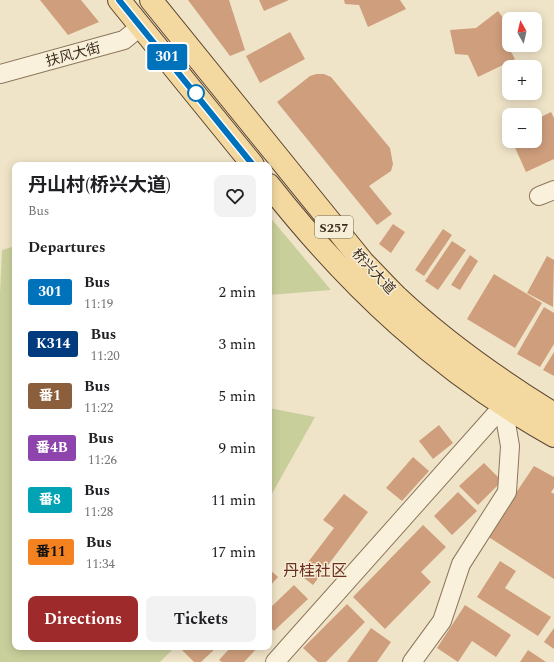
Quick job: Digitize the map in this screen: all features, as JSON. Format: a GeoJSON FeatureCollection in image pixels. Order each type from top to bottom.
{"type":"FeatureCollection","features":[{"type":"Feature","properties":{"kind":"main road"},"geometry":{"type":"LineString","coordinates":[[119,0],[251,162]]}},
{"type":"Feature","properties":{"kind":"main road","name":"桥兴大道"},"geometry":{"type":"LineString","coordinates":[[151,0],[363,262],[397,297],[434,330],[526,397],[554,414]]}},
{"type":"Feature","properties":{"kind":"main road","name":"桥兴大道"},"geometry":{"type":"LineString","coordinates":[[272,189],[312,238],[346,276],[415,341],[440,361],[503,406],[554,436]]}},
{"type":"Feature","properties":{"kind":"street","name":"扶风大街"},"geometry":{"type":"LineString","coordinates":[[0,74],[124,40],[141,26]]}},
{"type":"Feature","properties":{"kind":"street"},"geometry":{"type":"LineString","coordinates":[[275,662],[503,406]]}},
{"type":"Feature","properties":{"kind":"street"},"geometry":{"type":"LineString","coordinates":[[412,662],[442,621],[461,564],[507,492],[510,446],[503,406]]}},
{"type":"Feature","properties":{"kind":"green space"},"geometry":{"type":"Polygon","coordinates":[[[272,220],[331,290],[272,295],[272,220]]]}},
{"type":"Feature","properties":{"kind":"green space"},"geometry":{"type":"Polygon","coordinates":[[[12,247],[12,650],[172,650],[160,662],[0,662],[0,294],[2,250],[12,247]]]}},
{"type":"Feature","properties":{"kind":"green space"},"geometry":{"type":"Polygon","coordinates":[[[272,409],[315,417],[272,494],[272,409]]]}},
{"type":"Feature","properties":{"kind":"building"},"geometry":{"type":"Polygon","coordinates":[[[40,0],[81,0],[99,22],[68,35],[40,0]]]}},
{"type":"Feature","properties":{"kind":"building"},"geometry":{"type":"Polygon","coordinates":[[[188,0],[229,0],[245,50],[230,56],[188,0]]]}},
{"type":"Feature","properties":{"kind":"building"},"geometry":{"type":"Polygon","coordinates":[[[259,0],[289,0],[264,11],[259,0]]]}},
{"type":"Feature","properties":{"kind":"building"},"geometry":{"type":"Polygon","coordinates":[[[344,0],[400,0],[406,9],[368,27],[359,5],[345,4],[344,0]]]}},
{"type":"Feature","properties":{"kind":"building"},"geometry":{"type":"Polygon","coordinates":[[[498,11],[502,16],[502,52],[511,52],[515,59],[502,60],[502,65],[478,77],[468,55],[455,54],[450,30],[476,28],[498,11]]]}},
{"type":"Feature","properties":{"kind":"building"},"geometry":{"type":"Polygon","coordinates":[[[290,32],[305,59],[260,83],[246,56],[290,32]]]}},
{"type":"Feature","properties":{"kind":"building"},"geometry":{"type":"Polygon","coordinates":[[[324,74],[331,77],[390,148],[393,164],[391,171],[369,186],[392,214],[377,225],[277,102],[310,76],[324,74]]]}},
{"type":"Feature","properties":{"kind":"building"},"geometry":{"type":"Polygon","coordinates":[[[551,112],[554,118],[554,159],[526,172],[515,148],[542,148],[542,116],[551,112]]]}},
{"type":"Feature","properties":{"kind":"building"},"geometry":{"type":"Polygon","coordinates":[[[393,224],[405,232],[391,253],[379,244],[393,224]]]}},
{"type":"Feature","properties":{"kind":"building"},"geometry":{"type":"Polygon","coordinates":[[[443,229],[452,235],[424,276],[415,270],[443,229]]]}},
{"type":"Feature","properties":{"kind":"building"},"geometry":{"type":"Polygon","coordinates":[[[452,241],[466,250],[438,290],[425,281],[452,241]]]}},
{"type":"Feature","properties":{"kind":"building"},"geometry":{"type":"Polygon","coordinates":[[[470,255],[478,261],[460,290],[451,285],[470,255]]]}},
{"type":"Feature","properties":{"kind":"building"},"geometry":{"type":"Polygon","coordinates":[[[547,256],[554,260],[553,307],[527,293],[547,256]]]}},
{"type":"Feature","properties":{"kind":"building"},"geometry":{"type":"Polygon","coordinates":[[[494,274],[542,303],[515,348],[467,319],[494,274]]]}},
{"type":"Feature","properties":{"kind":"building"},"geometry":{"type":"Polygon","coordinates":[[[544,307],[554,313],[554,344],[540,367],[517,354],[544,307]]]}},
{"type":"Feature","properties":{"kind":"building"},"geometry":{"type":"Polygon","coordinates":[[[554,352],[554,376],[543,370],[554,352]]]}},
{"type":"Feature","properties":{"kind":"building"},"geometry":{"type":"Polygon","coordinates":[[[439,425],[453,443],[433,459],[419,441],[439,425]]]}},
{"type":"Feature","properties":{"kind":"building"},"geometry":{"type":"Polygon","coordinates":[[[413,457],[429,471],[402,501],[386,488],[413,457]]]}},
{"type":"Feature","properties":{"kind":"building"},"geometry":{"type":"Polygon","coordinates":[[[484,463],[502,481],[478,505],[459,486],[484,463]]]}},
{"type":"Feature","properties":{"kind":"building"},"geometry":{"type":"Polygon","coordinates":[[[534,466],[554,477],[554,488],[551,492],[554,494],[554,579],[487,536],[534,466]]]}},
{"type":"Feature","properties":{"kind":"building"},"geometry":{"type":"Polygon","coordinates":[[[458,492],[477,511],[452,535],[434,516],[458,492]]]}},
{"type":"Feature","properties":{"kind":"building"},"geometry":{"type":"Polygon","coordinates":[[[344,494],[368,512],[313,585],[299,574],[334,528],[323,520],[344,494]]]}},
{"type":"Feature","properties":{"kind":"building"},"geometry":{"type":"Polygon","coordinates":[[[423,525],[446,547],[421,572],[431,582],[385,629],[353,597],[423,525]]]}},
{"type":"Feature","properties":{"kind":"building"},"geometry":{"type":"Polygon","coordinates":[[[500,561],[516,571],[505,588],[551,617],[538,636],[477,597],[500,561]]]}},
{"type":"Feature","properties":{"kind":"building"},"geometry":{"type":"Polygon","coordinates":[[[272,572],[278,577],[272,584],[272,572]]]}},
{"type":"Feature","properties":{"kind":"building"},"geometry":{"type":"Polygon","coordinates":[[[294,585],[308,599],[274,631],[272,629],[272,606],[294,585]]]}},
{"type":"Feature","properties":{"kind":"building"},"geometry":{"type":"Polygon","coordinates":[[[347,604],[365,622],[326,662],[318,662],[303,648],[347,604]]]}},
{"type":"Feature","properties":{"kind":"building"},"geometry":{"type":"Polygon","coordinates":[[[465,605],[511,635],[496,657],[472,641],[458,662],[437,648],[465,605]]]}},
{"type":"Feature","properties":{"kind":"building"},"geometry":{"type":"Polygon","coordinates":[[[371,628],[391,642],[377,662],[347,662],[371,628]]]}},
{"type":"Feature","properties":{"kind":"building"},"geometry":{"type":"Polygon","coordinates":[[[554,628],[554,649],[544,642],[554,628]]]}},
{"type":"Feature","properties":{"kind":"building"},"geometry":{"type":"Polygon","coordinates":[[[182,650],[214,650],[201,662],[194,662],[182,650]]]}},
{"type":"Feature","properties":{"kind":"building"},"geometry":{"type":"Polygon","coordinates":[[[228,650],[255,650],[244,662],[222,662],[219,660],[228,650]]]}},
{"type":"Feature","properties":{"kind":"building"},"geometry":{"type":"Polygon","coordinates":[[[528,650],[546,662],[520,662],[528,650]]]}},
{"type":"Feature","properties":{"kind":"bus line","name":"301"},"geometry":{"type":"LineString","coordinates":[[119,0],[251,162]]}},
{"type":"Feature","properties":{"kind":"district","name":"丹桂社区"},"geometry":{"type":"Point","coordinates":[315,570]}}]}
